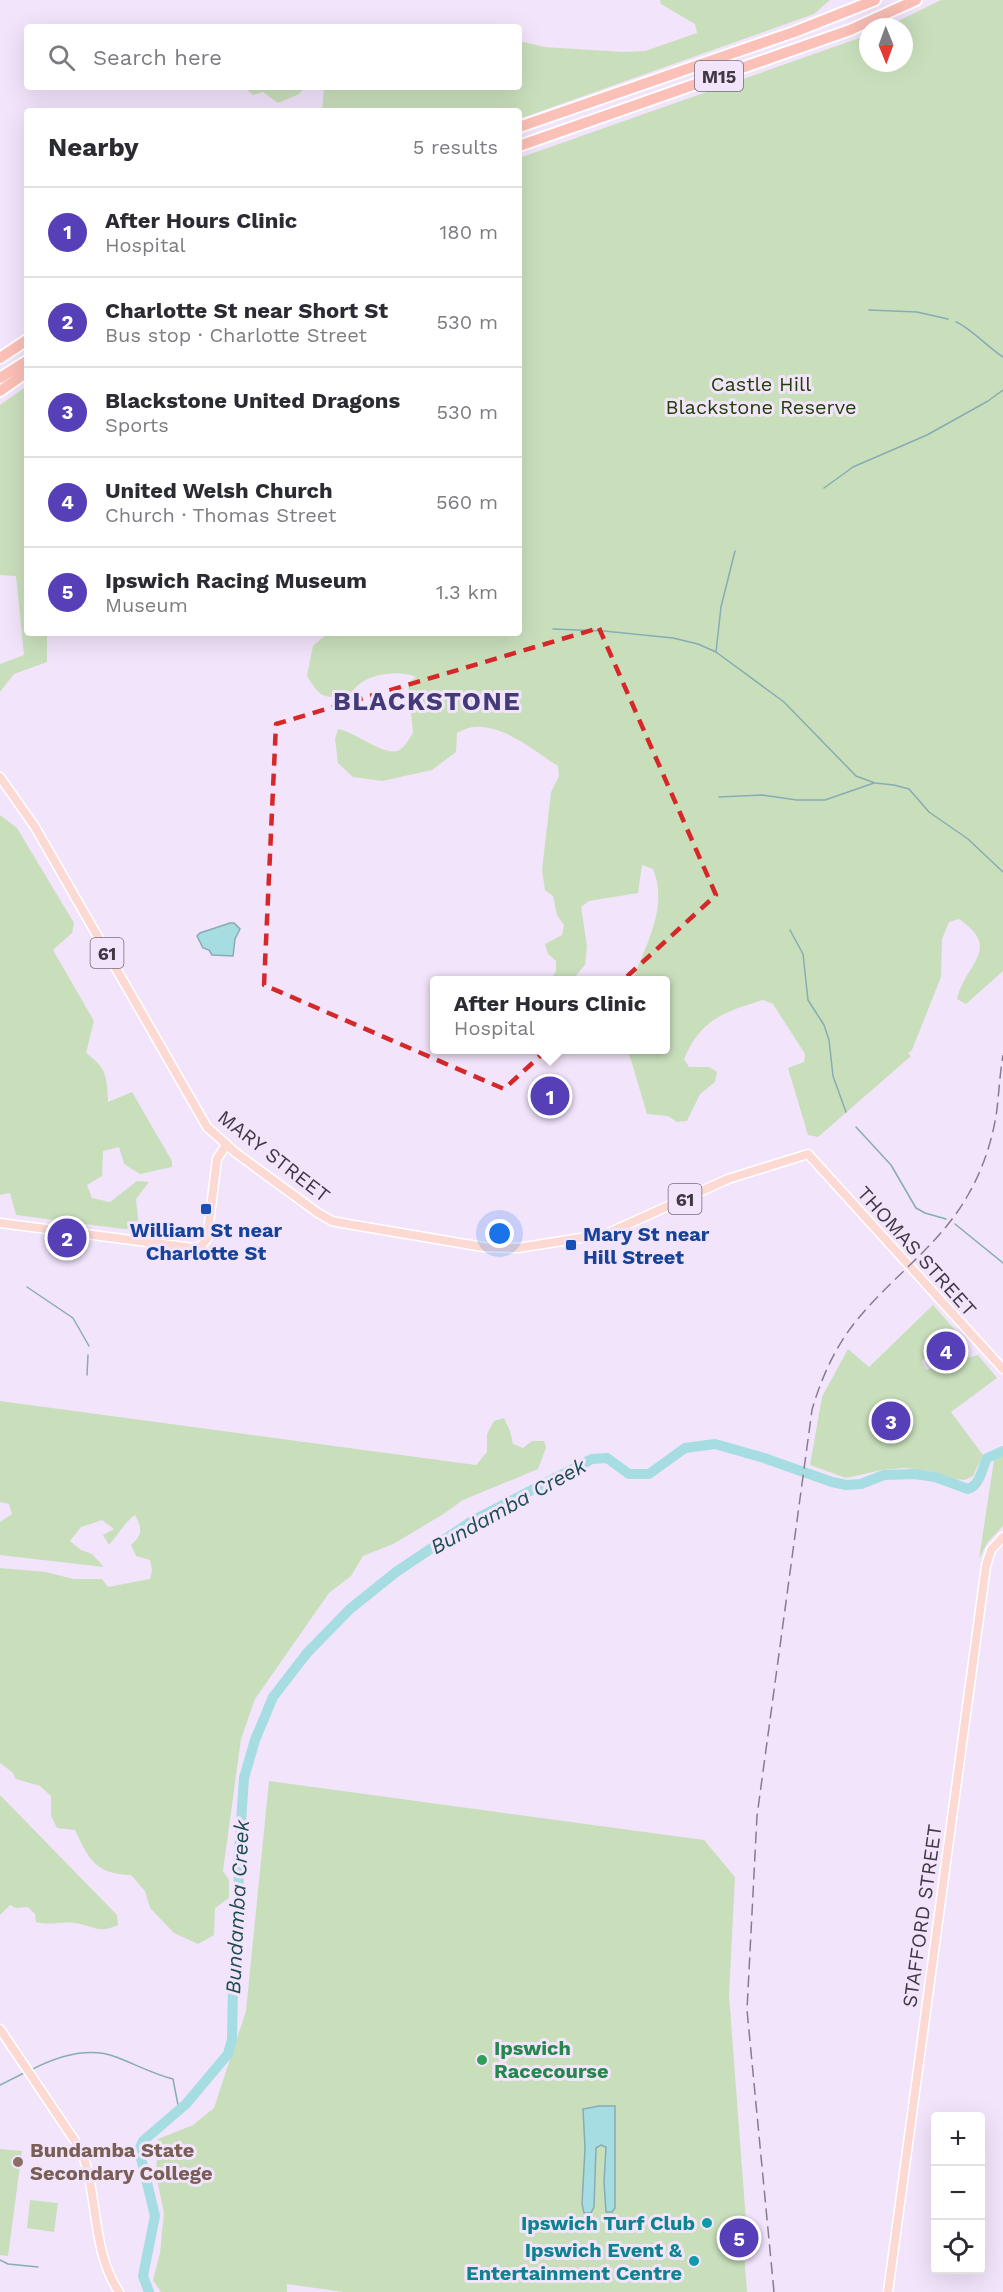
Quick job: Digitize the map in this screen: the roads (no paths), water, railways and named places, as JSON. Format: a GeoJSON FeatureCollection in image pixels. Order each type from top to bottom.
{"type":"FeatureCollection","features":[{"type":"Feature","properties":{"kind":"highway","name":"M15"},"geometry":{"type":"LineString","coordinates":[[522,126],[794,32],[875,0]]}},
{"type":"Feature","properties":{"kind":"highway","name":"M15"},"geometry":{"type":"LineString","coordinates":[[522,145],[813,44],[860,26],[916,0]]}},
{"type":"Feature","properties":{"kind":"highway"},"geometry":{"type":"LineString","coordinates":[[0,358],[24,342]]}},
{"type":"Feature","properties":{"kind":"highway"},"geometry":{"type":"LineString","coordinates":[[0,378],[24,363]]}},
{"type":"Feature","properties":{"kind":"highway"},"geometry":{"type":"LineString","coordinates":[[0,391],[24,374]]}},
{"type":"Feature","properties":{"kind":"main road","name":"MARY STREET"},"geometry":{"type":"LineString","coordinates":[[1,779],[35,827],[202,1121],[211,1133],[226,1145],[332,1221],[506,1248],[614,1232],[728,1179],[808,1154]]}},
{"type":"Feature","properties":{"kind":"main road"},"geometry":{"type":"LineString","coordinates":[[2,1223],[194,1248],[201,1246],[207,1239],[218,1156],[226,1145]]}},
{"type":"Feature","properties":{"kind":"main road","name":"THOMAS STREET"},"geometry":{"type":"LineString","coordinates":[[808,1154],[1003,1369]]}},
{"type":"Feature","properties":{"kind":"main road","name":"STAFFORD STREET"},"geometry":{"type":"LineString","coordinates":[[888,2292],[986,1566],[989,1555],[1003,1537]]}},
{"type":"Feature","properties":{"kind":"main road"},"geometry":{"type":"LineString","coordinates":[[0,2030],[74,2137],[84,2157],[101,2251],[119,2292]]}},
{"type":"Feature","properties":{"kind":"waterway"},"geometry":{"type":"LineString","coordinates":[[869,310],[917,312],[948,319]]}},
{"type":"Feature","properties":{"kind":"waterway"},"geometry":{"type":"LineString","coordinates":[[956,322],[1003,357]]}},
{"type":"Feature","properties":{"kind":"waterway"},"geometry":{"type":"LineString","coordinates":[[824,488],[853,467],[927,435],[988,401],[1003,390]]}},
{"type":"Feature","properties":{"kind":"waterway"},"geometry":{"type":"LineString","coordinates":[[716,652],[721,607],[735,551]]}},
{"type":"Feature","properties":{"kind":"waterway"},"geometry":{"type":"LineString","coordinates":[[553,629],[604,631],[673,638],[698,644],[716,652],[784,702],[856,776],[875,783],[909,789],[929,812],[968,839],[1003,872]]}},
{"type":"Feature","properties":{"kind":"waterway"},"geometry":{"type":"LineString","coordinates":[[719,797],[762,795],[797,800],[825,800],[874,783]]}},
{"type":"Feature","properties":{"kind":"waterway"},"geometry":{"type":"LineString","coordinates":[[790,930],[803,954],[808,1000],[824,1025],[829,1040],[833,1076],[846,1112]]}},
{"type":"Feature","properties":{"kind":"waterway"},"geometry":{"type":"LineString","coordinates":[[856,1127],[891,1165],[916,1208],[946,1219]]}},
{"type":"Feature","properties":{"kind":"waterway"},"geometry":{"type":"LineString","coordinates":[[955,1224],[1003,1263]]}},
{"type":"Feature","properties":{"kind":"waterway"},"geometry":{"type":"LineString","coordinates":[[27,1287],[73,1318],[89,1346]]}},
{"type":"Feature","properties":{"kind":"waterway"},"geometry":{"type":"LineString","coordinates":[[87,1375],[88,1355]]}},
{"type":"Feature","properties":{"kind":"waterway","name":"Bundamba Creek"},"geometry":{"type":"LineString","coordinates":[[149,2292],[143,2276],[155,2216],[139,2150],[143,2141],[186,2104],[228,2054],[232,2039],[233,1986],[241,1923],[238,1867],[244,1778],[255,1740],[273,1697],[307,1653],[350,1609],[396,1572],[472,1521],[592,1459],[607,1458],[629,1474],[649,1474],[685,1448],[715,1444],[846,1485],[861,1484],[884,1475],[915,1474],[935,1477],[968,1489],[978,1480],[987,1458],[1003,1451]]}},
{"type":"Feature","properties":{"kind":"waterway"},"geometry":{"type":"LineString","coordinates":[[31,2070],[72,2054],[105,2054],[173,2079],[179,2110]]}},
{"type":"Feature","properties":{"kind":"waterway"},"geometry":{"type":"LineString","coordinates":[[0,2085],[26,2072]]}},
{"type":"Feature","properties":{"kind":"waterway"},"geometry":{"type":"LineString","coordinates":[[0,2260],[8,2264],[38,2267]]}},
{"type":"Feature","properties":{"kind":"railway"},"geometry":{"type":"LineString","coordinates":[[774,2292],[747,2010],[757,1816],[812,1410],[821,1384],[845,1335],[875,1299],[932,1243],[968,1195],[983,1164],[993,1131],[1003,1055]]}},
{"type":"Feature","properties":{"kind":"place","name":"After Hours Clinic"},"geometry":{"type":"Point","coordinates":[550,1096]}},
{"type":"Feature","properties":{"kind":"place","name":"William St near Charlotte St"},"geometry":{"type":"Point","coordinates":[206,1209]}},
{"type":"Feature","properties":{"kind":"place","name":"Charlotte St near Short St"},"geometry":{"type":"Point","coordinates":[67,1238]}},
{"type":"Feature","properties":{"kind":"place","name":"Mary St near Hill Street"},"geometry":{"type":"Point","coordinates":[571,1245]}},
{"type":"Feature","properties":{"kind":"place","name":"United Welsh Church"},"geometry":{"type":"Point","coordinates":[946,1351]}},
{"type":"Feature","properties":{"kind":"place","name":"Blackstone United Dragons"},"geometry":{"type":"Point","coordinates":[891,1421]}},
{"type":"Feature","properties":{"kind":"place","name":"Ipswich Racecourse"},"geometry":{"type":"Point","coordinates":[482,2060]}},
{"type":"Feature","properties":{"kind":"place","name":"Bundamba State Secondary College"},"geometry":{"type":"Point","coordinates":[18,2162]}},
{"type":"Feature","properties":{"kind":"place","name":"Ipswich Turf Club"},"geometry":{"type":"Point","coordinates":[707,2223]}},
{"type":"Feature","properties":{"kind":"place","name":"Ipswich Racing Museum"},"geometry":{"type":"Point","coordinates":[739,2238]}},
{"type":"Feature","properties":{"kind":"place","name":"Ipswich Event & Entertainment Centre"},"geometry":{"type":"Point","coordinates":[694,2261]}},
{"type":"Feature","properties":{"kind":"district","name":"BLACKSTONE"},"geometry":{"type":"Point","coordinates":[427,701]}},
{"type":"Feature","properties":{"kind":"park label","name":"Castle Hill Blackstone Reserve"},"geometry":{"type":"Point","coordinates":[761,396]}}]}
